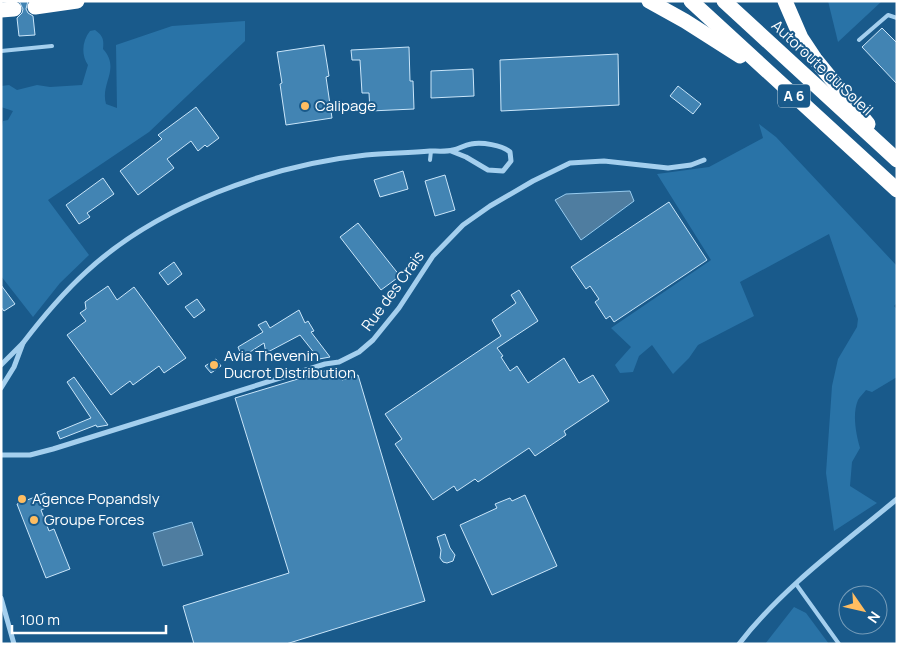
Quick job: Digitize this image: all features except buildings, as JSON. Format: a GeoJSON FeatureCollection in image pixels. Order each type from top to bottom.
{"type":"FeatureCollection","features":[{"type":"Feature","properties":{"kind":"highway"},"geometry":{"type":"LineString","coordinates":[[35,7],[77,1]]}},
{"type":"Feature","properties":{"kind":"highway"},"geometry":{"type":"LineString","coordinates":[[649,1],[685,21],[778,81]]}},
{"type":"Feature","properties":{"kind":"highway","name":"A 6"},"geometry":{"type":"LineString","coordinates":[[691,1],[897,190]]}},
{"type":"Feature","properties":{"kind":"highway","name":"Autoroute du Soleil"},"geometry":{"type":"LineString","coordinates":[[724,1],[892,156]]}},
{"type":"Feature","properties":{"kind":"highway"},"geometry":{"type":"LineString","coordinates":[[785,1],[801,38],[815,58],[857,108],[892,156]]}},
{"type":"Feature","properties":{"kind":"street"},"geometry":{"type":"LineString","coordinates":[[3,363],[23,343],[58,299],[86,271],[106,255],[161,219],[200,200],[241,183],[282,170],[364,156],[452,151],[466,156],[488,170],[502,171],[511,161],[510,152],[503,146],[471,144],[452,151]]}},
{"type":"Feature","properties":{"kind":"street","name":"Rue des Crais"},"geometry":{"type":"LineString","coordinates":[[1,455],[30,455],[53,450],[325,364],[339,362],[359,352],[373,340],[399,308],[433,256],[463,225],[533,181],[570,163],[604,161],[668,168],[691,165],[704,160]]}},
{"type":"Feature","properties":{"kind":"street"},"geometry":{"type":"LineString","coordinates":[[1,388],[14,367],[23,343]]}},
{"type":"Feature","properties":{"kind":"street"},"geometry":{"type":"LineString","coordinates":[[739,644],[750,629],[796,584],[897,499]]}},
{"type":"Feature","properties":{"kind":"street"},"geometry":{"type":"LineString","coordinates":[[1,598],[14,644]]}},
{"type":"Feature","properties":{"kind":"lane"},"geometry":{"type":"LineString","coordinates":[[860,40],[888,15],[897,18]]}},
{"type":"Feature","properties":{"kind":"lane"},"geometry":{"type":"LineString","coordinates":[[1,51],[52,46]]}},
{"type":"Feature","properties":{"kind":"lane"},"geometry":{"type":"LineString","coordinates":[[430,151],[430,160]]}},
{"type":"Feature","properties":{"kind":"lane"},"geometry":{"type":"LineString","coordinates":[[3,363],[14,367]]}},
{"type":"Feature","properties":{"kind":"lane"},"geometry":{"type":"LineString","coordinates":[[796,584],[839,644]]}},
{"type":"Feature","properties":{"kind":"shaded area"},"geometry":{"type":"Polygon","coordinates":[[[828,1],[882,1],[838,42],[828,1]]]}},
{"type":"Feature","properties":{"kind":"shaded area"},"geometry":{"type":"Polygon","coordinates":[[[245,21],[245,41],[149,132],[48,200],[89,255],[60,283],[33,317],[1,276],[1,132],[3,121],[8,120],[13,111],[1,107],[1,86],[9,85],[17,90],[37,85],[50,87],[82,85],[88,65],[83,52],[84,44],[90,31],[95,30],[102,38],[103,49],[110,63],[105,96],[106,104],[117,108],[116,45],[172,26],[245,21]]]}},
{"type":"Feature","properties":{"kind":"shaded area"},"geometry":{"type":"Polygon","coordinates":[[[759,124],[776,137],[897,266],[897,303],[894,306],[897,309],[897,377],[872,392],[866,390],[858,400],[855,411],[856,430],[860,448],[852,462],[850,486],[877,503],[834,531],[826,473],[832,386],[838,359],[857,327],[858,319],[829,234],[740,282],[754,316],[698,345],[689,358],[673,374],[652,345],[639,356],[633,372],[620,373],[615,365],[631,347],[611,328],[711,260],[657,174],[709,167],[763,138],[759,124]]]}},
{"type":"Feature","properties":{"kind":"shaded area"},"geometry":{"type":"Polygon","coordinates":[[[630,191],[634,201],[581,240],[555,200],[566,194],[630,191]]]}},
{"type":"Feature","properties":{"kind":"shaded area"},"geometry":{"type":"Polygon","coordinates":[[[192,522],[203,555],[163,566],[153,533],[192,522]]]}},
{"type":"Feature","properties":{"kind":"shaded area"},"geometry":{"type":"Polygon","coordinates":[[[794,607],[806,613],[829,644],[765,644],[794,607]]]}},
{"type":"Feature","properties":{"kind":"place","name":"Calipage"},"geometry":{"type":"Point","coordinates":[305,106]}},
{"type":"Feature","properties":{"kind":"place","name":"Avia Thevenin Ducrot Distribution"},"geometry":{"type":"Point","coordinates":[214,365]}},
{"type":"Feature","properties":{"kind":"place","name":"Agence Popandsly"},"geometry":{"type":"Point","coordinates":[22,499]}},
{"type":"Feature","properties":{"kind":"place","name":"Groupe Forces"},"geometry":{"type":"Point","coordinates":[34,520]}}]}
